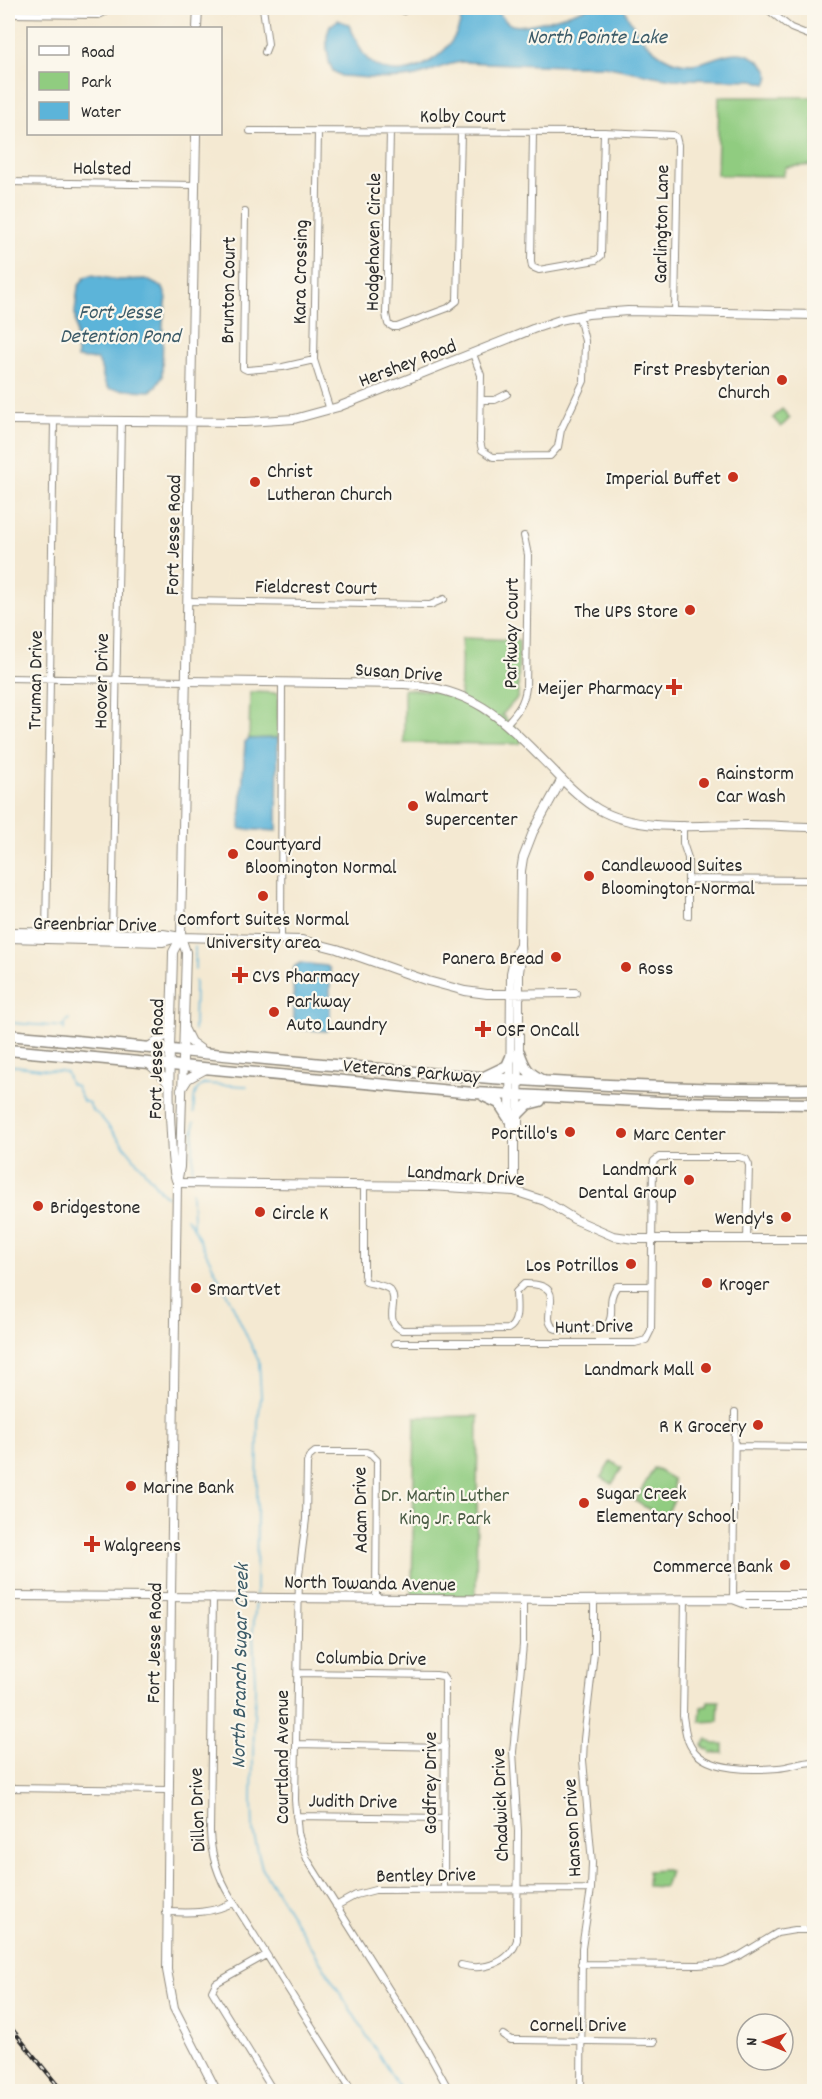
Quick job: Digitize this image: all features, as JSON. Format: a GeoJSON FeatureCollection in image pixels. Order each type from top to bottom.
{"type":"FeatureCollection","features":[{"type":"Feature","properties":{"kind":"highway","name":"Veterans Parkway"},"geometry":{"type":"LineString","coordinates":[[8,1035],[514,1081],[684,1088],[813,1087]]}},
{"type":"Feature","properties":{"kind":"highway","name":"Veterans Parkway"},"geometry":{"type":"LineString","coordinates":[[8,1050],[478,1094],[660,1102],[809,1104]]}},
{"type":"Feature","properties":{"kind":"highway"},"geometry":{"type":"LineString","coordinates":[[481,1078],[507,1066],[515,1054],[529,1073],[546,1083]]}},
{"type":"Feature","properties":{"kind":"highway"},"geometry":{"type":"LineString","coordinates":[[478,1094],[499,1103],[514,1117],[528,1104],[549,1098]]}},
{"type":"Feature","properties":{"kind":"highway"},"geometry":{"type":"LineString","coordinates":[[809,1104],[814,1109]]}},
{"type":"Feature","properties":{"kind":"main road"},"geometry":{"type":"LineString","coordinates":[[197,27],[198,8]]}},
{"type":"Feature","properties":{"kind":"main road","name":"Fort Jesse Road"},"geometry":{"type":"LineString","coordinates":[[171,1596],[177,1183],[180,1167],[186,952],[181,937],[196,135]]}},
{"type":"Feature","properties":{"kind":"main road","name":"Hershey Road"},"geometry":{"type":"LineString","coordinates":[[8,420],[191,422],[294,419],[330,410],[533,330],[579,316],[628,311],[814,315]]}},
{"type":"Feature","properties":{"kind":"main road","name":"Fort Jesse Road"},"geometry":{"type":"LineString","coordinates":[[177,1183],[172,1167],[170,1065],[173,952],[181,937]]}},
{"type":"Feature","properties":{"kind":"main road"},"geometry":{"type":"LineString","coordinates":[[147,1048],[165,1036],[171,1025]]}},
{"type":"Feature","properties":{"kind":"main road"},"geometry":{"type":"LineString","coordinates":[[184,1026],[191,1042],[207,1053]]}},
{"type":"Feature","properties":{"kind":"main road"},"geometry":{"type":"LineString","coordinates":[[148,1063],[170,1086]]}},
{"type":"Feature","properties":{"kind":"main road"},"geometry":{"type":"LineString","coordinates":[[181,1090],[188,1079],[206,1069]]}},
{"type":"Feature","properties":{"kind":"main road","name":"North Towanda Avenue"},"geometry":{"type":"LineString","coordinates":[[8,1596],[733,1599],[746,1595],[814,1595]]}},
{"type":"Feature","properties":{"kind":"main road","name":"North Towanda Avenue"},"geometry":{"type":"LineString","coordinates":[[733,1599],[746,1604],[814,1604]]}},
{"type":"Feature","properties":{"kind":"street"},"geometry":{"type":"LineString","coordinates":[[8,14],[99,15],[114,8]]}},
{"type":"Feature","properties":{"kind":"street"},"geometry":{"type":"LineString","coordinates":[[263,8],[268,44],[265,52]]}},
{"type":"Feature","properties":{"kind":"street"},"geometry":{"type":"LineString","coordinates":[[766,8],[791,28],[814,37]]}},
{"type":"Feature","properties":{"kind":"street","name":"Kolby Court"},"geometry":{"type":"LineString","coordinates":[[250,131],[604,132],[670,133],[675,136]]}},
{"type":"Feature","properties":{"kind":"street","name":"Kara Crossing"},"geometry":{"type":"LineString","coordinates":[[318,132],[314,360],[330,410]]}},
{"type":"Feature","properties":{"kind":"street","name":"Hodgehaven Circle"},"geometry":{"type":"LineString","coordinates":[[390,132],[386,314],[388,324],[393,327],[448,308],[457,301],[461,132]]}},
{"type":"Feature","properties":{"kind":"street"},"geometry":{"type":"LineString","coordinates":[[533,132],[531,261],[532,267],[539,270],[596,260],[601,256],[604,132]]}},
{"type":"Feature","properties":{"kind":"street","name":"Garlington Lane"},"geometry":{"type":"LineString","coordinates":[[675,136],[678,145],[675,312]]}},
{"type":"Feature","properties":{"kind":"street","name":"Halsted"},"geometry":{"type":"LineString","coordinates":[[8,183],[195,184]]}},
{"type":"Feature","properties":{"kind":"street","name":"Brunton Court"},"geometry":{"type":"LineString","coordinates":[[245,212],[243,368],[247,370],[284,368],[314,360]]}},
{"type":"Feature","properties":{"kind":"street"},"geometry":{"type":"LineString","coordinates":[[473,354],[481,375],[480,441],[482,450],[489,455],[546,458],[554,454],[561,430],[584,381],[585,341],[579,316]]}},
{"type":"Feature","properties":{"kind":"street"},"geometry":{"type":"LineString","coordinates":[[481,400],[495,400],[507,394]]}},
{"type":"Feature","properties":{"kind":"street","name":"Truman Drive"},"geometry":{"type":"LineString","coordinates":[[46,936],[54,421]]}},
{"type":"Feature","properties":{"kind":"street","name":"Hoover Drive"},"geometry":{"type":"LineString","coordinates":[[112,937],[121,421]]}},
{"type":"Feature","properties":{"kind":"street","name":"Parkway Court"},"geometry":{"type":"LineString","coordinates":[[507,723],[525,700],[528,555],[524,536]]}},
{"type":"Feature","properties":{"kind":"street","name":"Fieldcrest Court"},"geometry":{"type":"LineString","coordinates":[[187,601],[430,605],[444,599]]}},
{"type":"Feature","properties":{"kind":"street","name":"Susan Drive"},"geometry":{"type":"LineString","coordinates":[[8,678],[404,684],[438,688],[470,699],[507,723],[588,802],[612,815],[640,823],[814,827]]}},
{"type":"Feature","properties":{"kind":"street"},"geometry":{"type":"LineString","coordinates":[[281,939],[282,682]]}},
{"type":"Feature","properties":{"kind":"street"},"geometry":{"type":"LineString","coordinates":[[514,1191],[514,1081],[516,994],[521,959],[521,871],[532,832],[562,779]]}},
{"type":"Feature","properties":{"kind":"street"},"geometry":{"type":"LineString","coordinates":[[683,825],[683,843],[688,858],[688,916]]}},
{"type":"Feature","properties":{"kind":"street"},"geometry":{"type":"LineString","coordinates":[[688,879],[814,880]]}},
{"type":"Feature","properties":{"kind":"street","name":"Greenbriar Drive"},"geometry":{"type":"LineString","coordinates":[[8,932],[46,936]]}},
{"type":"Feature","properties":{"kind":"street","name":"Greenbriar Drive"},"geometry":{"type":"LineString","coordinates":[[8,938],[112,937],[162,942],[181,937],[281,939],[322,944],[454,989],[487,994],[575,993]]}},
{"type":"Feature","properties":{"kind":"street","name":"Hunt Drive"},"geometry":{"type":"LineString","coordinates":[[395,1343],[646,1341],[651,1330],[653,1165],[656,1159],[662,1157],[739,1156],[746,1159],[749,1165],[747,1239]]}},
{"type":"Feature","properties":{"kind":"street","name":"Landmark Drive"},"geometry":{"type":"LineString","coordinates":[[177,1183],[429,1186],[514,1191],[545,1201],[574,1219],[613,1236],[634,1239],[814,1239]]}},
{"type":"Feature","properties":{"kind":"street"},"geometry":{"type":"LineString","coordinates":[[364,1185],[364,1275],[366,1282],[387,1288],[392,1293],[392,1321],[402,1330],[508,1329],[516,1321],[516,1292],[524,1284],[539,1284],[546,1287],[550,1293],[551,1323],[554,1328],[562,1330],[606,1329],[611,1320],[611,1294],[617,1286],[651,1286]]}},
{"type":"Feature","properties":{"kind":"street"},"geometry":{"type":"LineString","coordinates":[[733,1599],[735,1412]]}},
{"type":"Feature","properties":{"kind":"street"},"geometry":{"type":"LineString","coordinates":[[735,1446],[814,1447]]}},
{"type":"Feature","properties":{"kind":"street","name":"Courtland Avenue"},"geometry":{"type":"LineString","coordinates":[[374,1456],[366,1452],[319,1451],[312,1454],[307,1463],[306,1519],[299,1575],[296,1816],[298,1833],[306,1855],[336,1906],[439,2069],[450,2091]]}},
{"type":"Feature","properties":{"kind":"street","name":"Adam Drive"},"geometry":{"type":"LineString","coordinates":[[374,1456],[378,1464],[376,1599]]}},
{"type":"Feature","properties":{"kind":"street","name":"Fort Jesse Road"},"geometry":{"type":"LineString","coordinates":[[171,1596],[166,1970],[174,2008],[217,2091]]}},
{"type":"Feature","properties":{"kind":"street","name":"Dillon Drive"},"geometry":{"type":"LineString","coordinates":[[213,1596],[210,1843],[216,1869],[234,1902],[351,2089]]}},
{"type":"Feature","properties":{"kind":"street","name":"Chadwick Drive"},"geometry":{"type":"LineString","coordinates":[[461,1965],[474,1968],[505,1958],[512,1952],[518,1935],[518,1831],[513,1752],[522,1659],[523,1599]]}},
{"type":"Feature","properties":{"kind":"street","name":"Hanson Drive"},"geometry":{"type":"LineString","coordinates":[[581,2091],[581,1964],[591,1889],[592,1845],[583,1760],[586,1710],[594,1653],[594,1599]]}},
{"type":"Feature","properties":{"kind":"street"},"geometry":{"type":"LineString","coordinates":[[685,1599],[683,1716],[693,1750],[712,1764],[730,1767],[780,1768],[814,1762]]}},
{"type":"Feature","properties":{"kind":"street","name":"Columbia Drive"},"geometry":{"type":"LineString","coordinates":[[298,1673],[436,1675],[443,1677]]}},
{"type":"Feature","properties":{"kind":"street","name":"Godfrey Drive"},"geometry":{"type":"LineString","coordinates":[[443,1677],[446,1682],[444,1889]]}},
{"type":"Feature","properties":{"kind":"street"},"geometry":{"type":"LineString","coordinates":[[297,1744],[445,1747]]}},
{"type":"Feature","properties":{"kind":"street"},"geometry":{"type":"LineString","coordinates":[[8,1788],[167,1790]]}},
{"type":"Feature","properties":{"kind":"street","name":"Judith Drive"},"geometry":{"type":"LineString","coordinates":[[296,1816],[445,1818]]}},
{"type":"Feature","properties":{"kind":"street","name":"Bentley Drive"},"geometry":{"type":"LineString","coordinates":[[336,1906],[356,1895],[375,1890],[591,1889]]}},
{"type":"Feature","properties":{"kind":"street"},"geometry":{"type":"LineString","coordinates":[[166,1912],[205,1913],[234,1902]]}},
{"type":"Feature","properties":{"kind":"street"},"geometry":{"type":"LineString","coordinates":[[581,1964],[698,1965],[722,1963],[739,1956],[777,1933],[814,1929]]}},
{"type":"Feature","properties":{"kind":"street"},"geometry":{"type":"LineString","coordinates":[[267,1955],[216,1983],[212,1988],[213,1995],[274,2091]]}},
{"type":"Feature","properties":{"kind":"street","name":"Cornell Drive"},"geometry":{"type":"LineString","coordinates":[[503,2035],[511,2040],[654,2042]]}},
{"type":"Feature","properties":{"kind":"street"},"geometry":{"type":"LineString","coordinates":[[339,2091],[351,2089]]}},
{"type":"Feature","properties":{"kind":"green space"},"geometry":{"type":"Polygon","coordinates":[[[719,97],[814,97],[814,165],[786,167],[783,176],[717,175],[719,97]]]}},
{"type":"Feature","properties":{"kind":"green space"},"geometry":{"type":"Polygon","coordinates":[[[782,409],[790,418],[781,427],[773,418],[782,409]]]}},
{"type":"Feature","properties":{"kind":"green space"},"geometry":{"type":"Polygon","coordinates":[[[462,638],[519,640],[518,697],[502,715],[526,738],[519,744],[404,743],[404,689],[433,691],[460,700],[462,638]]]}},
{"type":"Feature","properties":{"kind":"green space"},"geometry":{"type":"Polygon","coordinates":[[[250,692],[278,693],[278,738],[249,739],[250,692]]]}},
{"type":"Feature","properties":{"kind":"green space","name":"Dr. Martin Luther King Jr. Park"},"geometry":{"type":"Polygon","coordinates":[[[478,1416],[476,1596],[412,1595],[415,1417],[478,1416]]]}},
{"type":"Feature","properties":{"kind":"green space"},"geometry":{"type":"Polygon","coordinates":[[[611,1461],[622,1468],[612,1484],[601,1477],[611,1461]]]}},
{"type":"Feature","properties":{"kind":"green space"},"geometry":{"type":"Polygon","coordinates":[[[654,1468],[673,1479],[674,1499],[665,1519],[635,1501],[654,1468]]]}},
{"type":"Feature","properties":{"kind":"green space"},"geometry":{"type":"Polygon","coordinates":[[[708,1701],[719,1701],[718,1721],[700,1722],[701,1707],[707,1706],[708,1701]]]}},
{"type":"Feature","properties":{"kind":"green space"},"geometry":{"type":"Polygon","coordinates":[[[707,1739],[714,1744],[723,1744],[723,1753],[711,1753],[709,1749],[707,1750],[702,1745],[707,1739]]]}},
{"type":"Feature","properties":{"kind":"green space"},"geometry":{"type":"Polygon","coordinates":[[[648,1871],[670,1871],[665,1887],[647,1886],[648,1871]]]}},
{"type":"Feature","properties":{"kind":"water","name":"North Pointe Lake"},"geometry":{"type":"Polygon","coordinates":[[[590,7],[624,8],[642,37],[659,54],[669,59],[692,64],[732,53],[746,54],[764,66],[768,79],[766,84],[754,80],[673,79],[604,66],[461,62],[416,76],[399,78],[341,76],[333,71],[329,62],[327,35],[330,26],[338,20],[348,24],[368,60],[386,70],[402,71],[417,68],[445,50],[460,23],[461,8],[496,8],[507,22],[519,26],[549,20],[590,7]]]}},
{"type":"Feature","properties":{"kind":"water","name":"Fort Jesse Detention Pond"},"geometry":{"type":"Polygon","coordinates":[[[92,275],[117,280],[146,279],[163,288],[167,298],[163,321],[162,377],[155,388],[150,391],[110,389],[105,383],[97,360],[77,358],[75,312],[78,287],[85,277],[92,275]]]}},
{"type":"Feature","properties":{"kind":"water"},"geometry":{"type":"Polygon","coordinates":[[[278,738],[277,831],[240,829],[245,742],[249,739],[278,738]]]}},
{"type":"Feature","properties":{"kind":"water"},"geometry":{"type":"Polygon","coordinates":[[[300,963],[327,966],[330,969],[330,1027],[327,1031],[297,1029],[294,1025],[293,970],[300,963]]]}},
{"type":"Feature","properties":{"kind":"waterway"},"geometry":{"type":"LineString","coordinates":[[196,922],[196,930]]}},
{"type":"Feature","properties":{"kind":"waterway"},"geometry":{"type":"LineString","coordinates":[[195,947],[195,969]]}},
{"type":"Feature","properties":{"kind":"waterway"},"geometry":{"type":"LineString","coordinates":[[194,1030],[195,981]]}},
{"type":"Feature","properties":{"kind":"waterway"},"geometry":{"type":"LineString","coordinates":[[8,986],[11,995],[12,1023],[64,1027],[64,1030]]}},
{"type":"Feature","properties":{"kind":"waterway"},"geometry":{"type":"LineString","coordinates":[[64,1027],[69,1019]]}},
{"type":"Feature","properties":{"kind":"waterway","name":"North Branch Sugar Creek"},"geometry":{"type":"LineString","coordinates":[[8,1065],[66,1072],[70,1084],[76,1086],[83,1101],[89,1103],[92,1110],[101,1117],[167,1196]]}},
{"type":"Feature","properties":{"kind":"waterway"},"geometry":{"type":"LineString","coordinates":[[194,1113],[196,1092],[201,1086],[205,1084],[247,1086]]}},
{"type":"Feature","properties":{"kind":"waterway"},"geometry":{"type":"LineString","coordinates":[[192,1175],[194,1122]]}},
{"type":"Feature","properties":{"kind":"waterway"},"geometry":{"type":"LineString","coordinates":[[192,1192],[193,1226]]}},
{"type":"Feature","properties":{"kind":"waterway","name":"North Branch Sugar Creek"},"geometry":{"type":"LineString","coordinates":[[186,1218],[193,1227],[259,1362],[261,1397],[258,1422],[256,1595]]}},
{"type":"Feature","properties":{"kind":"waterway","name":"North Branch Sugar Creek"},"geometry":{"type":"LineString","coordinates":[[256,1600],[253,1631],[255,1686],[252,1799],[253,1831],[262,1868],[402,2092]]}},
{"type":"Feature","properties":{"kind":"railway"},"geometry":{"type":"LineString","coordinates":[[8,2024],[63,2092]]}},
{"type":"Feature","properties":{"kind":"place","name":"First Presbyterian Church"},"geometry":{"type":"Point","coordinates":[782,380]}},
{"type":"Feature","properties":{"kind":"place","name":"Imperial Buffet"},"geometry":{"type":"Point","coordinates":[733,477]}},
{"type":"Feature","properties":{"kind":"place","name":"Christ Lutheran Church"},"geometry":{"type":"Point","coordinates":[255,482]}},
{"type":"Feature","properties":{"kind":"place","name":"The UPS Store"},"geometry":{"type":"Point","coordinates":[690,610]}},
{"type":"Feature","properties":{"kind":"place","name":"Meijer Pharmacy"},"geometry":{"type":"Point","coordinates":[674,687]}},
{"type":"Feature","properties":{"kind":"place","name":"Rainstorm Car Wash"},"geometry":{"type":"Point","coordinates":[704,783]}},
{"type":"Feature","properties":{"kind":"place","name":"Walmart Supercenter"},"geometry":{"type":"Point","coordinates":[413,806]}},
{"type":"Feature","properties":{"kind":"place","name":"Courtyard Bloomington Normal"},"geometry":{"type":"Point","coordinates":[233,854]}},
{"type":"Feature","properties":{"kind":"place","name":"Candlewood Suites Bloomington-Normal"},"geometry":{"type":"Point","coordinates":[589,876]}},
{"type":"Feature","properties":{"kind":"place","name":"Comfort Suites Normal University area"},"geometry":{"type":"Point","coordinates":[263,896]}},
{"type":"Feature","properties":{"kind":"place","name":"Panera Bread"},"geometry":{"type":"Point","coordinates":[556,957]}},
{"type":"Feature","properties":{"kind":"place","name":"Ross"},"geometry":{"type":"Point","coordinates":[626,967]}},
{"type":"Feature","properties":{"kind":"place","name":"CVS Pharmacy"},"geometry":{"type":"Point","coordinates":[240,975]}},
{"type":"Feature","properties":{"kind":"place","name":"Parkway Auto Laundry"},"geometry":{"type":"Point","coordinates":[274,1012]}},
{"type":"Feature","properties":{"kind":"place","name":"OSF OnCall"},"geometry":{"type":"Point","coordinates":[483,1029]}},
{"type":"Feature","properties":{"kind":"place","name":"Portillo's"},"geometry":{"type":"Point","coordinates":[570,1132]}},
{"type":"Feature","properties":{"kind":"place","name":"Marc Center"},"geometry":{"type":"Point","coordinates":[621,1133]}},
{"type":"Feature","properties":{"kind":"place","name":"Landmark Dental Group"},"geometry":{"type":"Point","coordinates":[689,1180]}},
{"type":"Feature","properties":{"kind":"place","name":"Bridgestone"},"geometry":{"type":"Point","coordinates":[38,1206]}},
{"type":"Feature","properties":{"kind":"place","name":"Circle K"},"geometry":{"type":"Point","coordinates":[260,1212]}},
{"type":"Feature","properties":{"kind":"place","name":"Wendy's"},"geometry":{"type":"Point","coordinates":[786,1217]}},
{"type":"Feature","properties":{"kind":"place","name":"Los Potrillos"},"geometry":{"type":"Point","coordinates":[631,1264]}},
{"type":"Feature","properties":{"kind":"place","name":"Kroger"},"geometry":{"type":"Point","coordinates":[707,1283]}},
{"type":"Feature","properties":{"kind":"place","name":"SmartVet"},"geometry":{"type":"Point","coordinates":[196,1288]}},
{"type":"Feature","properties":{"kind":"place","name":"Landmark Mall"},"geometry":{"type":"Point","coordinates":[706,1368]}},
{"type":"Feature","properties":{"kind":"place","name":"R K Grocery"},"geometry":{"type":"Point","coordinates":[758,1425]}},
{"type":"Feature","properties":{"kind":"place","name":"Marine Bank"},"geometry":{"type":"Point","coordinates":[131,1486]}},
{"type":"Feature","properties":{"kind":"place","name":"Sugar Creek Elementary School"},"geometry":{"type":"Point","coordinates":[584,1503]}},
{"type":"Feature","properties":{"kind":"place","name":"Walgreens"},"geometry":{"type":"Point","coordinates":[92,1544]}},
{"type":"Feature","properties":{"kind":"place","name":"Commerce Bank"},"geometry":{"type":"Point","coordinates":[785,1565]}}]}
